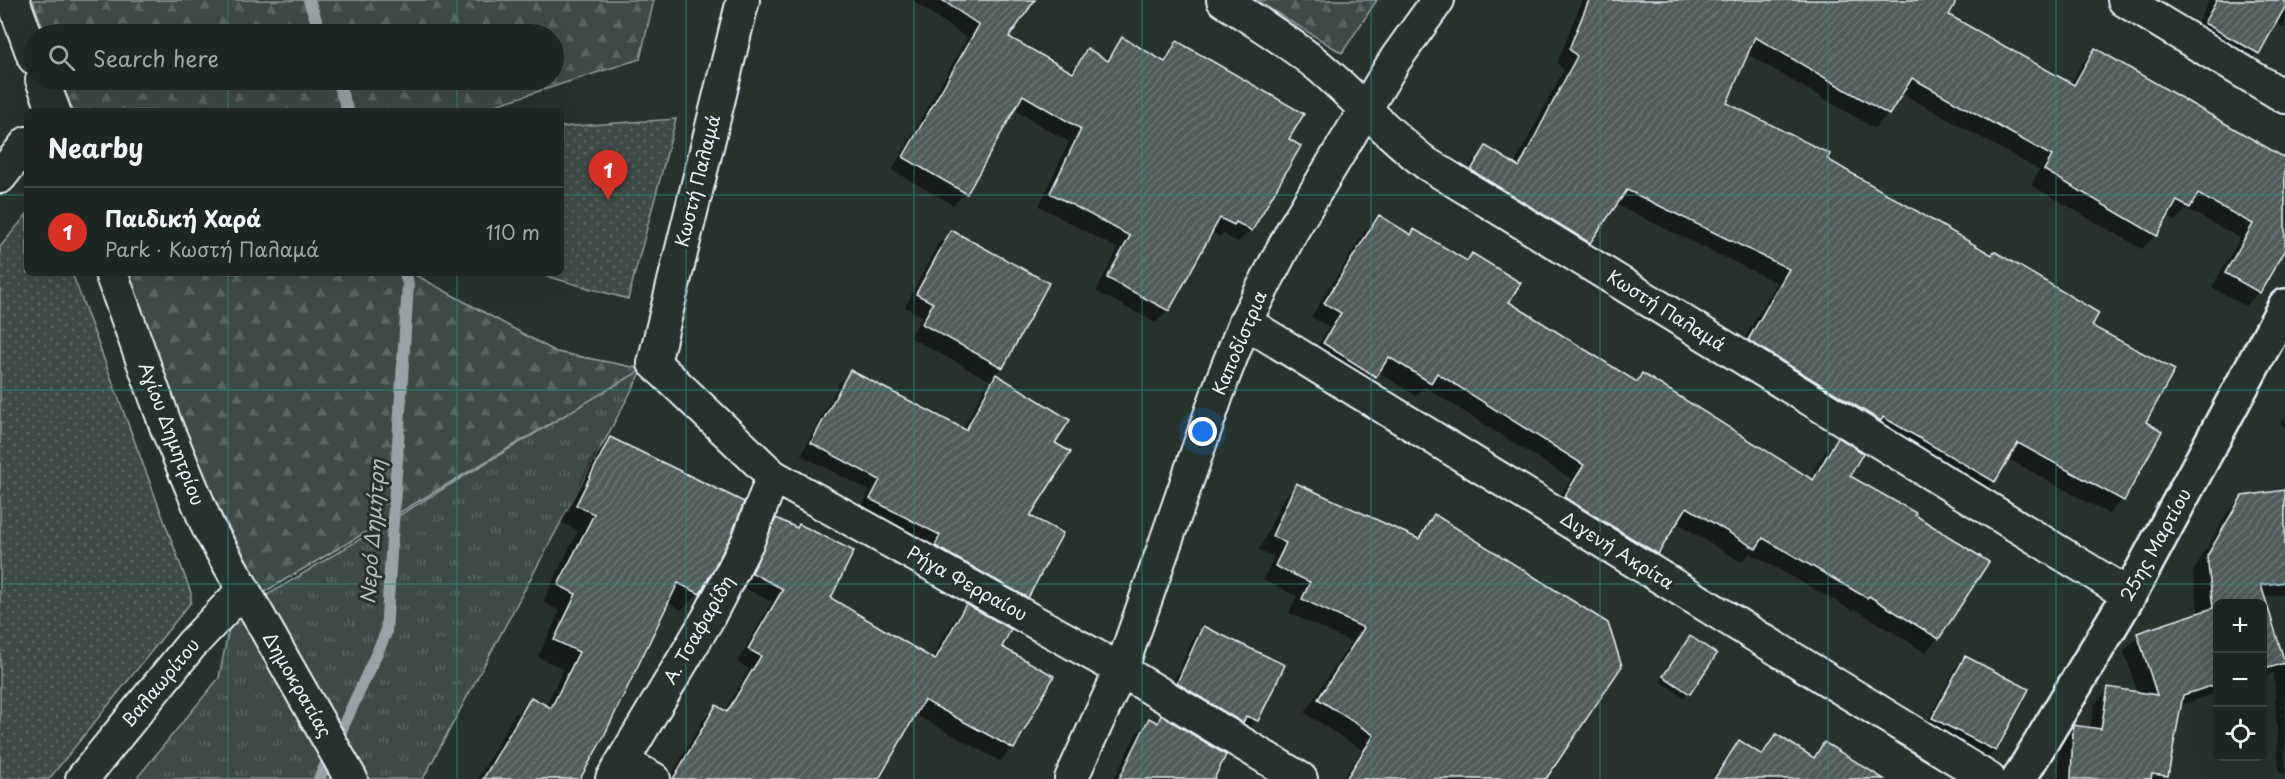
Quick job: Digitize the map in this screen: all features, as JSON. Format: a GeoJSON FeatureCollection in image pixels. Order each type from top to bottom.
{"type":"FeatureCollection","features":[{"type":"Feature","properties":{"kind":"street"},"geometry":{"type":"LineString","coordinates":[[13,0],[24,30]]}},
{"type":"Feature","properties":{"kind":"street","name":"Κωστή Παλαμά"},"geometry":{"type":"LineString","coordinates":[[654,363],[743,0]]}},
{"type":"Feature","properties":{"kind":"street","name":"Κωστή Παλαμά"},"geometry":{"type":"LineString","coordinates":[[1222,0],[1290,43],[1323,70],[1404,147],[1427,164],[2129,595]]}},
{"type":"Feature","properties":{"kind":"street","name":"Καποδίστρια"},"geometry":{"type":"LineString","coordinates":[[1071,779],[1121,670],[1223,378],[1245,322],[1292,231],[1395,60],[1438,0]]}},
{"type":"Feature","properties":{"kind":"street"},"geometry":{"type":"LineString","coordinates":[[2124,0],[2285,97]]}},
{"type":"Feature","properties":{"kind":"street"},"geometry":{"type":"LineString","coordinates":[[46,90],[53,108]]}},
{"type":"Feature","properties":{"kind":"street"},"geometry":{"type":"LineString","coordinates":[[0,177],[24,147]]}},
{"type":"Feature","properties":{"kind":"street","name":"Αγίου Δημητρίου"},"geometry":{"type":"LineString","coordinates":[[112,276],[192,490],[243,590]]}},
{"type":"Feature","properties":{"kind":"street","name":"25ης Μαρτίου"},"geometry":{"type":"LineString","coordinates":[[2019,779],[2129,595],[2285,306]]}},
{"type":"Feature","properties":{"kind":"street","name":"Διγενή Ακρίτα"},"geometry":{"type":"LineString","coordinates":[[1245,322],[1989,779]]}},
{"type":"Feature","properties":{"kind":"street","name":"Ρήγα Φερραίου"},"geometry":{"type":"LineString","coordinates":[[654,363],[773,476],[1121,670],[1301,779]]}},
{"type":"Feature","properties":{"kind":"street","name":"Α. Τσαφαρίδη"},"geometry":{"type":"LineString","coordinates":[[617,770],[706,620],[748,541],[773,476]]}},
{"type":"Feature","properties":{"kind":"street","name":"Δημοκρατίας"},"geometry":{"type":"LineString","coordinates":[[243,590],[351,779]]}},
{"type":"Feature","properties":{"kind":"street","name":"Βαλαωρίτου"},"geometry":{"type":"LineString","coordinates":[[82,779],[191,645],[243,590]]}},
{"type":"Feature","properties":{"kind":"street"},"geometry":{"type":"LineString","coordinates":[[617,770],[654,779]]}},
{"type":"Feature","properties":{"kind":"green space"},"geometry":{"type":"Polygon","coordinates":[[[33,0],[654,0],[640,59],[564,83],[564,24],[41,24],[33,0]]]}},
{"type":"Feature","properties":{"kind":"green space"},"geometry":{"type":"Polygon","coordinates":[[[1256,0],[1377,0],[1342,53],[1256,0]]]}},
{"type":"Feature","properties":{"kind":"green space"},"geometry":{"type":"Polygon","coordinates":[[[65,90],[543,90],[486,108],[72,108],[65,90]]]}},
{"type":"Feature","properties":{"kind":"green space"},"geometry":{"type":"Polygon","coordinates":[[[676,119],[628,299],[546,276],[564,276],[564,127],[676,119]]]}},
{"type":"Feature","properties":{"kind":"green space"},"geometry":{"type":"Polygon","coordinates":[[[24,218],[24,276],[73,276],[191,593],[191,602],[49,779],[0,779],[0,247],[24,218]]]}},
{"type":"Feature","properties":{"kind":"green space"},"geometry":{"type":"Polygon","coordinates":[[[130,276],[417,276],[556,352],[643,369],[423,779],[136,779],[219,678],[231,617],[567,414],[264,592],[213,498],[175,407],[130,276]]]}},
{"type":"Feature","properties":{"kind":"green space"},"geometry":{"type":"Polygon","coordinates":[[[130,276],[417,276],[556,352],[643,369],[264,592],[213,498],[175,407],[130,276]]]}},
{"type":"Feature","properties":{"kind":"building"},"geometry":{"type":"Polygon","coordinates":[[[942,0],[1035,0],[1009,37],[1073,73],[1087,48],[1108,61],[1122,37],[1165,62],[1177,41],[1304,114],[1289,139],[1301,146],[1252,231],[1236,222],[1234,225],[1220,218],[1169,311],[1107,278],[1130,236],[1050,193],[1081,129],[1023,95],[967,194],[903,157],[979,25],[942,0]]]}},
{"type":"Feature","properties":{"kind":"building"},"geometry":{"type":"Polygon","coordinates":[[[1589,0],[1957,0],[1949,15],[2074,85],[2095,48],[2285,158],[2285,249],[2260,293],[2225,273],[2253,224],[2198,194],[2190,208],[2177,201],[2157,236],[2044,170],[2052,156],[1912,78],[1889,115],[1755,37],[1727,103],[1830,154],[1827,159],[1992,255],[1994,251],[2099,313],[2092,326],[2175,370],[2146,422],[2162,431],[2124,501],[2018,443],[1995,482],[1883,417],[1881,421],[1748,340],[1789,269],[1627,190],[1590,243],[1471,170],[1486,146],[1519,167],[1577,56],[1569,49],[1589,0]]]}},
{"type":"Feature","properties":{"kind":"building"},"geometry":{"type":"Polygon","coordinates":[[[2217,0],[2285,0],[2285,7],[2259,54],[2204,23],[2217,0]]]}},
{"type":"Feature","properties":{"kind":"building"},"geometry":{"type":"Polygon","coordinates":[[[1379,215],[1411,235],[1414,229],[1467,261],[1472,253],[1521,283],[1509,302],[1637,382],[1642,373],[1813,480],[1838,437],[1863,453],[1850,476],[1916,513],[1915,515],[1989,562],[1939,639],[1869,596],[1867,598],[1763,538],[1756,549],[1687,507],[1658,554],[1564,497],[1584,465],[1437,373],[1431,383],[1389,357],[1376,377],[1323,343],[1341,313],[1324,303],[1379,215]]]}},
{"type":"Feature","properties":{"kind":"building"},"geometry":{"type":"Polygon","coordinates":[[[951,230],[1049,283],[1003,368],[922,324],[933,303],[916,294],[951,230]]]}},
{"type":"Feature","properties":{"kind":"building"},"geometry":{"type":"Polygon","coordinates":[[[850,370],[966,430],[996,374],[1070,420],[1055,443],[1071,452],[1030,516],[1063,533],[1028,598],[935,546],[940,535],[870,499],[880,480],[811,443],[850,370]]]}},
{"type":"Feature","properties":{"kind":"building"},"geometry":{"type":"Polygon","coordinates":[[[610,437],[744,502],[732,534],[700,594],[678,583],[603,738],[580,779],[483,779],[531,697],[551,708],[579,652],[554,640],[576,594],[558,585],[594,514],[576,505],[610,437]]]}},
{"type":"Feature","properties":{"kind":"building"},"geometry":{"type":"Polygon","coordinates":[[[1296,483],[1419,539],[1434,514],[1608,623],[1622,666],[1546,779],[1346,779],[1374,735],[1318,699],[1364,628],[1302,599],[1310,582],[1275,566],[1286,543],[1272,536],[1296,483]]]}},
{"type":"Feature","properties":{"kind":"building"},"geometry":{"type":"Polygon","coordinates":[[[2285,490],[2285,582],[2261,585],[2265,599],[2213,599],[2213,608],[2207,556],[2242,496],[2285,490]]]}},
{"type":"Feature","properties":{"kind":"building"},"geometry":{"type":"Polygon","coordinates":[[[776,518],[797,528],[799,524],[854,551],[831,598],[935,660],[966,604],[1011,629],[1002,647],[1054,676],[1014,749],[924,700],[879,779],[673,779],[716,705],[727,712],[761,656],[748,649],[783,589],[752,573],[776,518]]]}},
{"type":"Feature","properties":{"kind":"building"},"geometry":{"type":"Polygon","coordinates":[[[2267,604],[2285,663],[2267,668],[2267,604]]]}},
{"type":"Feature","properties":{"kind":"building"},"geometry":{"type":"Polygon","coordinates":[[[2213,608],[2213,685],[2183,695],[2168,776],[2152,774],[2151,779],[2071,779],[2073,725],[2101,729],[2108,687],[2157,695],[2137,633],[2213,608]]]}},
{"type":"Feature","properties":{"kind":"building"},"geometry":{"type":"Polygon","coordinates":[[[1203,626],[1285,665],[1258,721],[1246,716],[1243,723],[1177,683],[1203,626]]]}},
{"type":"Feature","properties":{"kind":"building"},"geometry":{"type":"Polygon","coordinates":[[[1690,636],[1717,654],[1690,694],[1663,676],[1690,636]]]}},
{"type":"Feature","properties":{"kind":"building"},"geometry":{"type":"Polygon","coordinates":[[[1965,656],[2029,689],[1996,751],[1932,718],[1965,656]]]}},
{"type":"Feature","properties":{"kind":"building"},"geometry":{"type":"Polygon","coordinates":[[[1161,715],[1226,755],[1214,779],[1119,779],[1149,718],[1158,723],[1161,715]]]}},
{"type":"Feature","properties":{"kind":"building"},"geometry":{"type":"Polygon","coordinates":[[[1776,734],[1814,758],[1824,742],[1884,779],[1714,779],[1739,740],[1762,755],[1776,734]]]}},
{"type":"Feature","properties":{"kind":"waterway","name":"Νερό Δημήτρη"},"geometry":{"type":"LineString","coordinates":[[309,0],[317,24]]}},
{"type":"Feature","properties":{"kind":"waterway","name":"Νερό Δημήτρη"},"geometry":{"type":"LineString","coordinates":[[341,90],[347,108]]}},
{"type":"Feature","properties":{"kind":"waterway","name":"Νερό Δημήτρη"},"geometry":{"type":"LineString","coordinates":[[319,779],[386,633],[408,284],[406,276]]}},
{"type":"Feature","properties":{"kind":"place","name":"Παιδική Χαρά"},"geometry":{"type":"Point","coordinates":[608,200]}}]}
